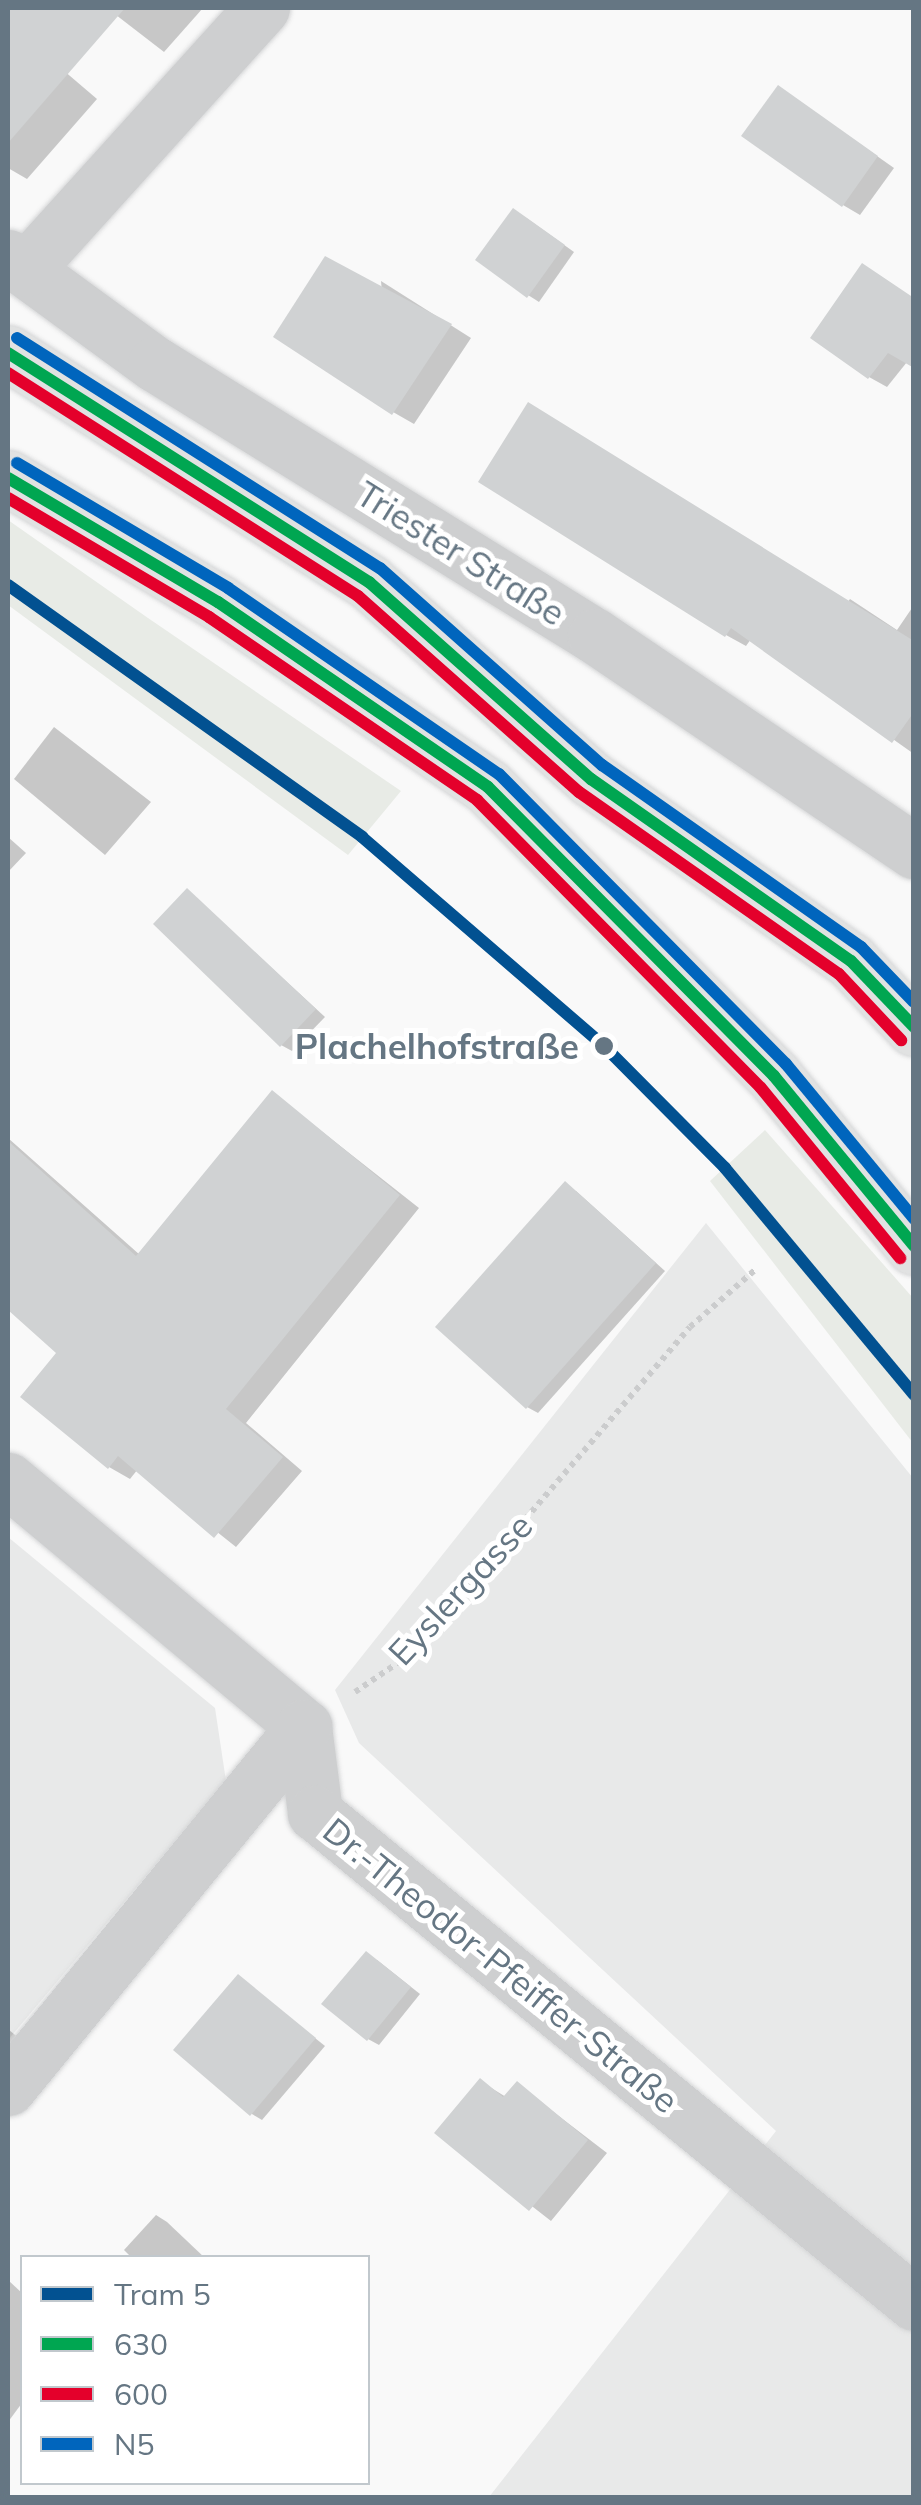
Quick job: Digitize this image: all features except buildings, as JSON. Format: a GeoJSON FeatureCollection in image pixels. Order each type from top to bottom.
{"type":"FeatureCollection","features":[{"type":"Feature","properties":{"kind":"main road"},"geometry":{"type":"LineString","coordinates":[[8,353],[368,582],[591,779],[851,961],[914,1028]]}},
{"type":"Feature","properties":{"kind":"main road"},"geometry":{"type":"LineString","coordinates":[[8,478],[218,602],[488,787],[774,1076],[914,1247]]}},
{"type":"Feature","properties":{"kind":"street"},"geometry":{"type":"LineString","coordinates":[[17,263],[262,8]]}},
{"type":"Feature","properties":{"kind":"street","name":"Triester Straße"},"geometry":{"type":"LineString","coordinates":[[17,263],[155,364],[594,636],[914,850]]}},
{"type":"Feature","properties":{"kind":"street"},"geometry":{"type":"LineString","coordinates":[[8,1480],[304,1726],[8,2088]]}},
{"type":"Feature","properties":{"kind":"street","name":"Dr.-Theodor-Pfeiffer-Straße"},"geometry":{"type":"LineString","coordinates":[[304,1726],[315,1813],[914,2302]]}},
{"type":"Feature","properties":{"kind":"path","name":"Eyslergasse"},"geometry":{"type":"LineString","coordinates":[[304,1726],[408,1656],[690,1327],[756,1268]]}},
{"type":"Feature","properties":{"kind":"shaded area"},"geometry":{"type":"Polygon","coordinates":[[[8,520],[401,791],[348,855],[8,605],[8,520]]]}},
{"type":"Feature","properties":{"kind":"shaded area"},"geometry":{"type":"Polygon","coordinates":[[[765,1130],[913,1298],[913,1443],[710,1181],[765,1130]]]}},
{"type":"Feature","properties":{"kind":"shaded area"},"geometry":{"type":"Polygon","coordinates":[[[706,1223],[913,1478],[913,2497],[489,2497],[776,2131],[359,1743],[335,1690],[706,1223]]]}},
{"type":"Feature","properties":{"kind":"shaded area"},"geometry":{"type":"Polygon","coordinates":[[[8,1537],[215,1708],[226,1781],[8,2040],[8,1537]]]}},
{"type":"Feature","properties":{"kind":"tram line","name":"5"},"geometry":{"type":"LineString","coordinates":[[8,585],[362,837],[604,1046],[725,1168],[914,1395]]}},
{"type":"Feature","properties":{"kind":"transit line","name":"N5"},"geometry":{"type":"LineString","coordinates":[[17,338],[380,568],[602,765],[861,947],[914,1002]]}},
{"type":"Feature","properties":{"kind":"transit line","name":"630"},"geometry":{"type":"LineString","coordinates":[[8,353],[369,582],[591,779],[851,961],[914,1027]]}},
{"type":"Feature","properties":{"kind":"transit line","name":"600"},"geometry":{"type":"LineString","coordinates":[[8,373],[358,596],[579,792],[839,974],[901,1040]]}},
{"type":"Feature","properties":{"kind":"transit line","name":"N5"},"geometry":{"type":"LineString","coordinates":[[17,463],[228,588],[499,774],[786,1064],[914,1219]]}},
{"type":"Feature","properties":{"kind":"transit line","name":"630"},"geometry":{"type":"LineString","coordinates":[[8,478],[218,602],[488,787],[774,1076],[914,1246]]}},
{"type":"Feature","properties":{"kind":"transit line","name":"600"},"geometry":{"type":"LineString","coordinates":[[8,498],[209,617],[477,800],[761,1088],[900,1258]]}},
{"type":"Feature","properties":{"kind":"place","name":"Plachelhofstraße"},"geometry":{"type":"Point","coordinates":[604,1046]}}]}
